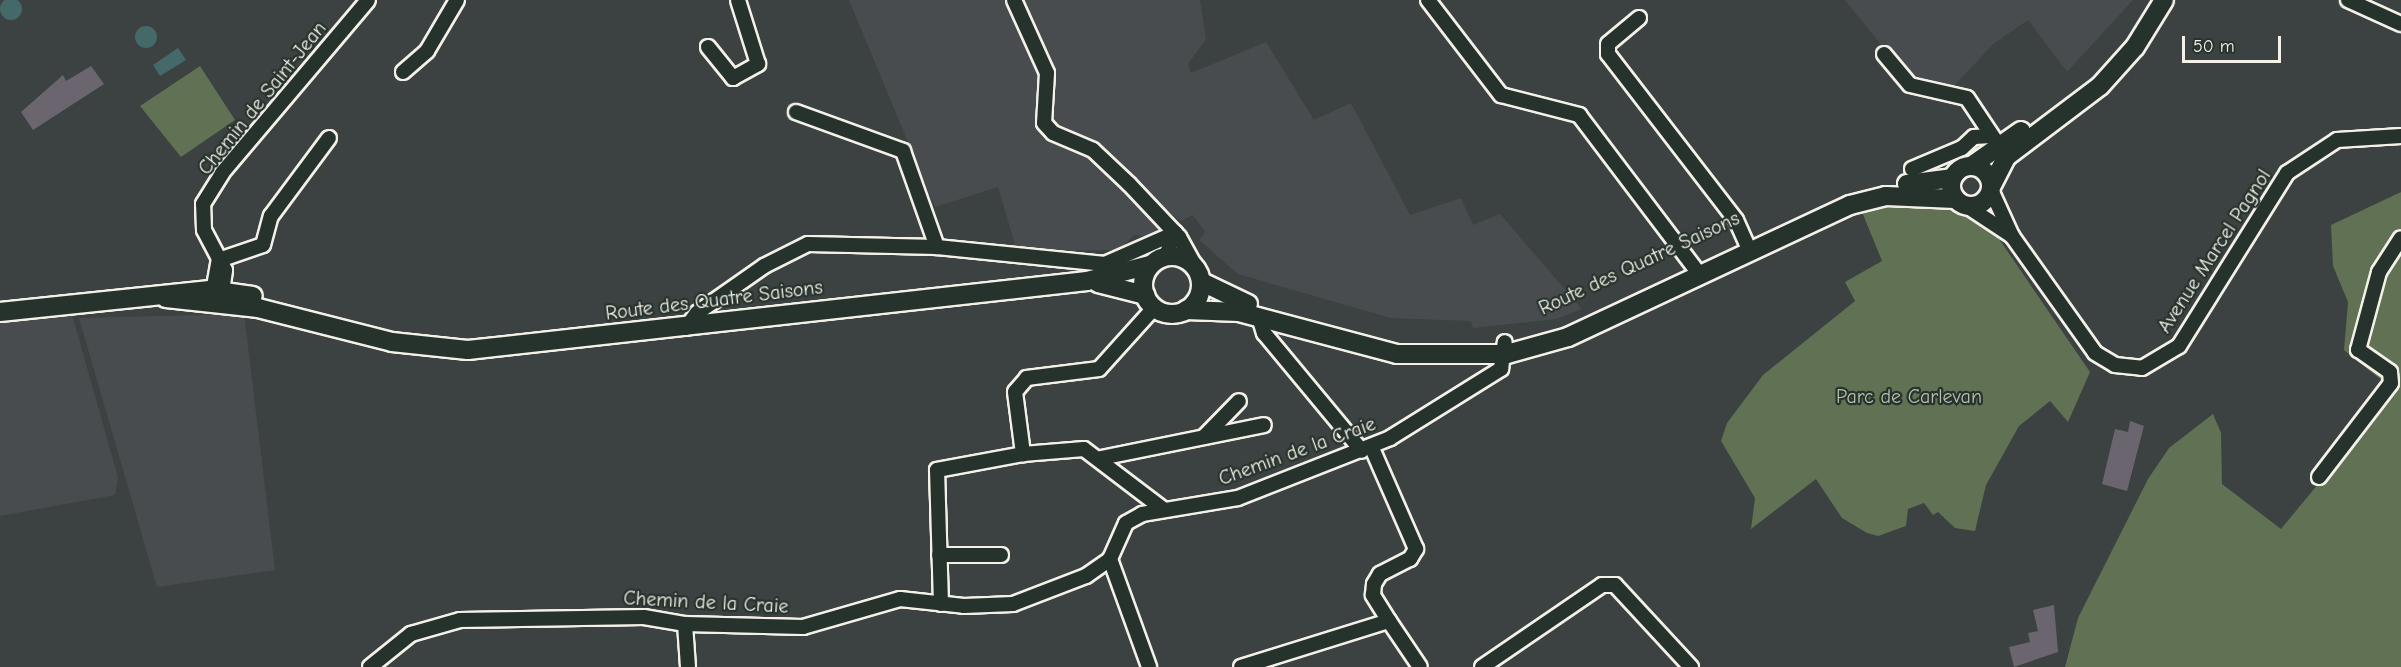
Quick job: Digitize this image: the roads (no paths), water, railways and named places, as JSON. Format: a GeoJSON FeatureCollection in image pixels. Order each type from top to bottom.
{"type":"FeatureCollection","features":[{"type":"Feature","properties":{"kind":"main road"},"geometry":{"type":"LineString","coordinates":[[2152,0],[2093,77],[1995,141],[1971,166],[1953,178],[1962,203],[1980,205],[2011,152],[2100,86],[2135,47],[2164,0]]}},
{"type":"Feature","properties":{"kind":"main road"},"geometry":{"type":"LineString","coordinates":[[1971,166],[1987,173],[1991,188]]}},
{"type":"Feature","properties":{"kind":"main road","name":"Route des Quatre Saisons"},"geometry":{"type":"LineString","coordinates":[[1088,281],[1149,302],[1169,314],[1186,310],[1263,318],[1397,354],[1485,355],[1506,348],[1568,337],[1748,244],[1864,189],[1953,178]]}},
{"type":"Feature","properties":{"kind":"main road","name":"Route des Quatre Saisons"},"geometry":{"type":"LineString","coordinates":[[1748,244],[1868,200],[1912,195],[1962,203]]}},
{"type":"Feature","properties":{"kind":"main road","name":"Route des Quatre Saisons"},"geometry":{"type":"LineString","coordinates":[[0,312],[217,296],[392,342],[468,350],[686,328],[1088,281],[1150,265],[1166,255]]}},
{"type":"Feature","properties":{"kind":"main road"},"geometry":{"type":"LineString","coordinates":[[1166,255],[1194,264],[1202,282],[1198,299],[1186,310]]}},
{"type":"Feature","properties":{"kind":"main road"},"geometry":{"type":"LineString","coordinates":[[1149,302],[1143,280],[1150,265]]}},
{"type":"Feature","properties":{"kind":"main road","name":"Route des Quatre Saisons"},"geometry":{"type":"LineString","coordinates":[[1202,282],[1225,297],[1376,339],[1431,347],[1506,348]]}},
{"type":"Feature","properties":{"kind":"street","name":"Chemin de Saint-Jean"},"geometry":{"type":"LineString","coordinates":[[217,296],[219,260],[204,230],[208,195],[368,0]]}},
{"type":"Feature","properties":{"kind":"street"},"geometry":{"type":"LineString","coordinates":[[403,72],[427,51],[457,0]]}},
{"type":"Feature","properties":{"kind":"street"},"geometry":{"type":"LineString","coordinates":[[708,46],[734,78],[758,64],[738,0]]}},
{"type":"Feature","properties":{"kind":"street"},"geometry":{"type":"LineString","coordinates":[[1014,0],[1047,73],[1044,123],[1053,133],[1093,150],[1175,233],[1194,264]]}},
{"type":"Feature","properties":{"kind":"street"},"geometry":{"type":"LineString","coordinates":[[1428,0],[1501,95],[1580,115],[1697,270]]}},
{"type":"Feature","properties":{"kind":"street"},"geometry":{"type":"LineString","coordinates":[[2348,0],[2401,24]]}},
{"type":"Feature","properties":{"kind":"street"},"geometry":{"type":"LineString","coordinates":[[1639,18],[1608,44],[1608,54],[1748,244]]}},
{"type":"Feature","properties":{"kind":"street"},"geometry":{"type":"LineString","coordinates":[[1884,54],[1910,85],[1967,98],[1995,141]]}},
{"type":"Feature","properties":{"kind":"street"},"geometry":{"type":"LineString","coordinates":[[796,112],[903,151],[937,247]]}},
{"type":"Feature","properties":{"kind":"street","name":"Avenue Marcel Pagnol"},"geometry":{"type":"LineString","coordinates":[[1991,188],[2012,236],[2095,353],[2115,365],[2142,368],[2179,345],[2287,174],[2315,150],[2337,140],[2401,136]]}},
{"type":"Feature","properties":{"kind":"street"},"geometry":{"type":"LineString","coordinates":[[1912,169],[1962,148],[1974,137],[1995,141]]}},
{"type":"Feature","properties":{"kind":"street"},"geometry":{"type":"LineString","coordinates":[[219,260],[263,245],[271,216],[329,138]]}},
{"type":"Feature","properties":{"kind":"street","name":"Avenue Marcel Pagnol"},"geometry":{"type":"LineString","coordinates":[[1962,203],[2012,236]]}},
{"type":"Feature","properties":{"kind":"street"},"geometry":{"type":"LineString","coordinates":[[686,328],[697,313],[764,266],[808,244],[937,247],[1105,264],[1175,233]]}},
{"type":"Feature","properties":{"kind":"street"},"geometry":{"type":"LineString","coordinates":[[1166,255],[1175,233]]}},
{"type":"Feature","properties":{"kind":"street"},"geometry":{"type":"LineString","coordinates":[[2319,477],[2391,383],[2390,372],[2358,350],[2379,272],[2401,238]]}},
{"type":"Feature","properties":{"kind":"street"},"geometry":{"type":"LineString","coordinates":[[1023,454],[1015,392],[1019,382],[1099,369],[1149,302]]}},
{"type":"Feature","properties":{"kind":"street"},"geometry":{"type":"LineString","coordinates":[[1263,318],[1264,333],[1366,448],[1416,549],[1410,560],[1380,574],[1374,584],[1373,595],[1420,667]]}},
{"type":"Feature","properties":{"kind":"street","name":"Chemin de la Craie"},"geometry":{"type":"LineString","coordinates":[[370,667],[411,634],[460,620],[644,616],[685,624],[803,627],[900,599],[941,604],[1013,604],[1086,576],[1110,559],[1126,523],[1163,509],[1238,498],[1366,448],[1501,369],[1506,348]]}},
{"type":"Feature","properties":{"kind":"street"},"geometry":{"type":"LineString","coordinates":[[1485,355],[1486,378]]}},
{"type":"Feature","properties":{"kind":"street"},"geometry":{"type":"LineString","coordinates":[[1204,437],[1239,401]]}},
{"type":"Feature","properties":{"kind":"street"},"geometry":{"type":"LineString","coordinates":[[1101,458],[1264,425]]}},
{"type":"Feature","properties":{"kind":"street"},"geometry":{"type":"LineString","coordinates":[[941,604],[937,470],[1023,454],[1084,449],[1101,458],[1163,509]]}},
{"type":"Feature","properties":{"kind":"street"},"geometry":{"type":"LineString","coordinates":[[939,555],[1001,555]]}},
{"type":"Feature","properties":{"kind":"street"},"geometry":{"type":"LineString","coordinates":[[1110,559],[1149,667]]}},
{"type":"Feature","properties":{"kind":"street"},"geometry":{"type":"LineString","coordinates":[[1482,667],[1602,585],[1615,585],[1691,667]]}},
{"type":"Feature","properties":{"kind":"street"},"geometry":{"type":"LineString","coordinates":[[1241,667],[1389,621]]}},
{"type":"Feature","properties":{"kind":"street"},"geometry":{"type":"LineString","coordinates":[[685,624],[688,667]]}},
{"type":"Feature","properties":{"kind":"water"},"geometry":{"type":"Polygon","coordinates":[[[11,-2],[19,1],[22,9],[19,17],[11,20],[3,17],[0,9],[3,1],[11,-2]]]}},
{"type":"Feature","properties":{"kind":"water"},"geometry":{"type":"Polygon","coordinates":[[[146,26],[154,29],[157,37],[154,45],[146,48],[138,45],[135,37],[138,29],[146,26]]]}},
{"type":"Feature","properties":{"kind":"water"},"geometry":{"type":"Polygon","coordinates":[[[178,48],[186,60],[160,76],[153,65],[178,48]]]}},
{"type":"Feature","properties":{"kind":"park label","name":"Parc de Carlevan"},"geometry":{"type":"Point","coordinates":[1909,396]}}]}
